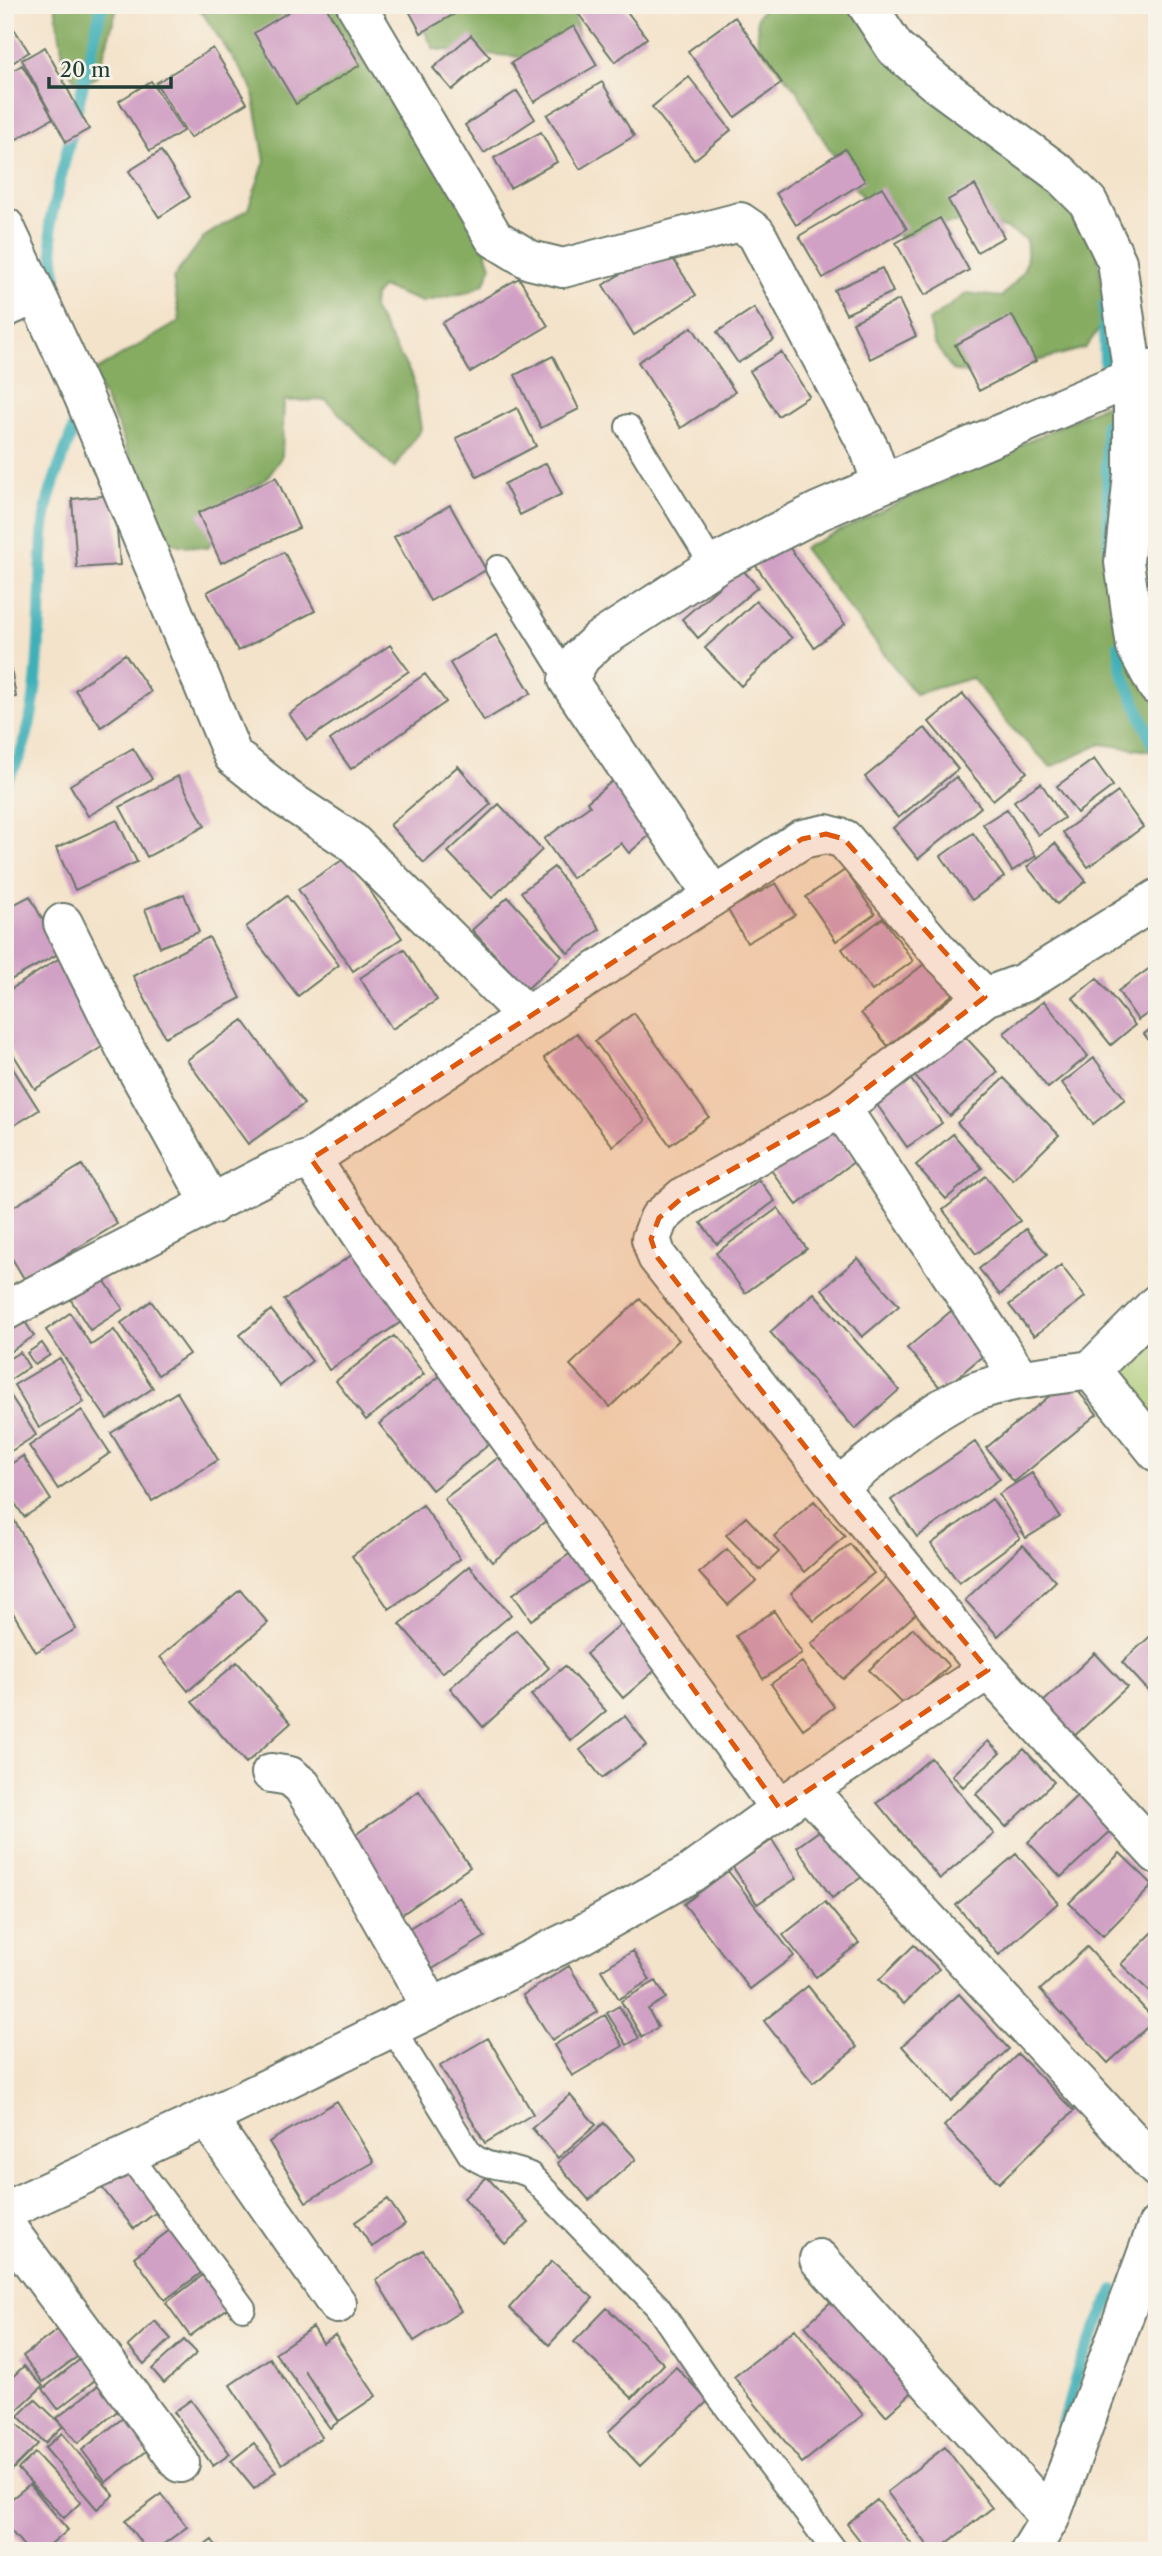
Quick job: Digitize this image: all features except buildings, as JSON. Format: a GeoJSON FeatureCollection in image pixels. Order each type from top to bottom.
{"type":"FeatureCollection","features":[{"type":"Feature","properties":{"kind":"street"},"geometry":{"type":"LineString","coordinates":[[356,5],[494,238],[530,260],[563,268],[740,222],[756,233],[853,414],[882,484]]}},
{"type":"Feature","properties":{"kind":"street"},"geometry":{"type":"LineString","coordinates":[[867,5],[895,48],[935,82],[1060,174],[1087,202],[1117,262],[1145,372],[1124,562],[1136,647],[1157,686]]}},
{"type":"Feature","properties":{"kind":"street"},"geometry":{"type":"LineString","coordinates":[[5,227],[20,301],[83,395],[233,756],[287,799],[352,842],[527,1016]]}},
{"type":"Feature","properties":{"kind":"street"},"geometry":{"type":"LineString","coordinates":[[713,895],[568,680],[581,657],[598,641],[713,566],[819,511],[1145,372]]}},
{"type":"Feature","properties":{"kind":"street"},"geometry":{"type":"LineString","coordinates":[[9,1300],[212,1205],[276,1170],[311,1159],[802,839],[827,834],[845,839],[941,954],[985,997]]}},
{"type":"Feature","properties":{"kind":"street"},"geometry":{"type":"LineString","coordinates":[[1157,898],[1023,983],[985,997],[841,1108],[683,1197],[659,1218],[651,1239],[657,1257],[836,1487],[988,1670],[1157,1854]]}},
{"type":"Feature","properties":{"kind":"street"},"geometry":{"type":"LineString","coordinates":[[63,923],[126,1050],[212,1205]]}},
{"type":"Feature","properties":{"kind":"street"},"geometry":{"type":"LineString","coordinates":[[841,1108],[1020,1378]]}},
{"type":"Feature","properties":{"kind":"street"},"geometry":{"type":"LineString","coordinates":[[311,1159],[370,1247],[793,1799],[1157,2168]]}},
{"type":"Feature","properties":{"kind":"street"},"geometry":{"type":"LineString","coordinates":[[836,1487],[945,1407],[973,1392],[1020,1378],[1091,1370],[1157,1304]]}},
{"type":"Feature","properties":{"kind":"street"},"geometry":{"type":"LineString","coordinates":[[1091,1370],[1157,1452]]}},
{"type":"Feature","properties":{"kind":"street"},"geometry":{"type":"LineString","coordinates":[[5,2211],[207,2118],[581,1935],[691,1873],[793,1799],[988,1670]]}},
{"type":"Feature","properties":{"kind":"street"},"geometry":{"type":"LineString","coordinates":[[271,1773],[290,1776],[302,1786],[336,1839],[432,2008]]}},
{"type":"Feature","properties":{"kind":"street"},"geometry":{"type":"LineString","coordinates":[[207,2118],[337,2304]]}},
{"type":"Feature","properties":{"kind":"street"},"geometry":{"type":"LineString","coordinates":[[5,2225],[180,2463]]}},
{"type":"Feature","properties":{"kind":"street"},"geometry":{"type":"LineString","coordinates":[[1030,2551],[1050,2518],[1157,2226]]}},
{"type":"Feature","properties":{"kind":"street"},"geometry":{"type":"LineString","coordinates":[[819,2259],[1050,2518]]}},
{"type":"Feature","properties":{"kind":"lane"},"geometry":{"type":"LineString","coordinates":[[628,427],[713,566]]}},
{"type":"Feature","properties":{"kind":"lane"},"geometry":{"type":"LineString","coordinates":[[498,568],[568,680]]}},
{"type":"Feature","properties":{"kind":"lane"},"geometry":{"type":"LineString","coordinates":[[391,2026],[470,2154],[481,2164],[517,2169],[530,2175],[657,2306],[718,2395],[835,2551]]}},
{"type":"Feature","properties":{"kind":"lane"},"geometry":{"type":"LineString","coordinates":[[129,2155],[243,2308]]}},
{"type":"Feature","properties":{"kind":"highlighted area"},"geometry":{"type":"Polygon","coordinates":[[[826,834],[844,839],[985,997],[841,1108],[683,1197],[659,1218],[651,1239],[657,1257],[837,1487],[988,1670],[780,1809],[311,1159],[802,839],[826,834]]]}},
{"type":"Feature","properties":{"kind":"green space"},"geometry":{"type":"Polygon","coordinates":[[[55,5],[118,5],[97,77],[88,82],[74,79],[64,63],[55,5]]]}},
{"type":"Feature","properties":{"kind":"green space"},"geometry":{"type":"Polygon","coordinates":[[[197,5],[344,5],[478,227],[491,266],[485,283],[469,292],[422,302],[382,287],[374,296],[373,309],[413,378],[421,429],[394,468],[326,400],[284,401],[282,456],[266,479],[230,500],[208,548],[179,545],[158,537],[119,428],[92,373],[180,321],[173,278],[204,237],[248,209],[265,161],[252,87],[197,5]]]}},
{"type":"Feature","properties":{"kind":"green space"},"geometry":{"type":"Polygon","coordinates":[[[427,5],[572,5],[583,55],[543,70],[520,57],[434,49],[424,30],[427,5]]]}},
{"type":"Feature","properties":{"kind":"green space"},"geometry":{"type":"Polygon","coordinates":[[[766,5],[850,5],[1065,196],[1097,247],[1106,320],[1085,348],[981,376],[952,370],[934,342],[929,321],[967,293],[1001,297],[1023,272],[1027,258],[1026,240],[996,225],[965,222],[932,227],[900,238],[855,189],[813,123],[799,93],[758,45],[757,17],[766,5]]]}},
{"type":"Feature","properties":{"kind":"green space"},"geometry":{"type":"Polygon","coordinates":[[[1111,402],[1157,437],[1157,752],[1101,744],[1051,767],[1010,726],[972,678],[915,694],[803,548],[1111,402]]]}},
{"type":"Feature","properties":{"kind":"green space"},"geometry":{"type":"Polygon","coordinates":[[[1157,1327],[1157,1425],[1111,1367],[1157,1327]]]}},
{"type":"Feature","properties":{"kind":"waterway"},"geometry":{"type":"LineString","coordinates":[[56,276],[50,222],[102,5]]}},
{"type":"Feature","properties":{"kind":"waterway"},"geometry":{"type":"LineString","coordinates":[[1104,305],[1105,374]]}},
{"type":"Feature","properties":{"kind":"waterway"},"geometry":{"type":"LineString","coordinates":[[1106,424],[1109,546]]}},
{"type":"Feature","properties":{"kind":"waterway"},"geometry":{"type":"LineString","coordinates":[[5,781],[19,758],[28,729],[38,659],[44,524],[52,487],[74,426]]}},
{"type":"Feature","properties":{"kind":"waterway"},"geometry":{"type":"LineString","coordinates":[[1119,645],[1122,672],[1157,753]]}},
{"type":"Feature","properties":{"kind":"waterway"},"geometry":{"type":"LineString","coordinates":[[1056,2450],[1079,2366],[1114,2290]]}}]}
